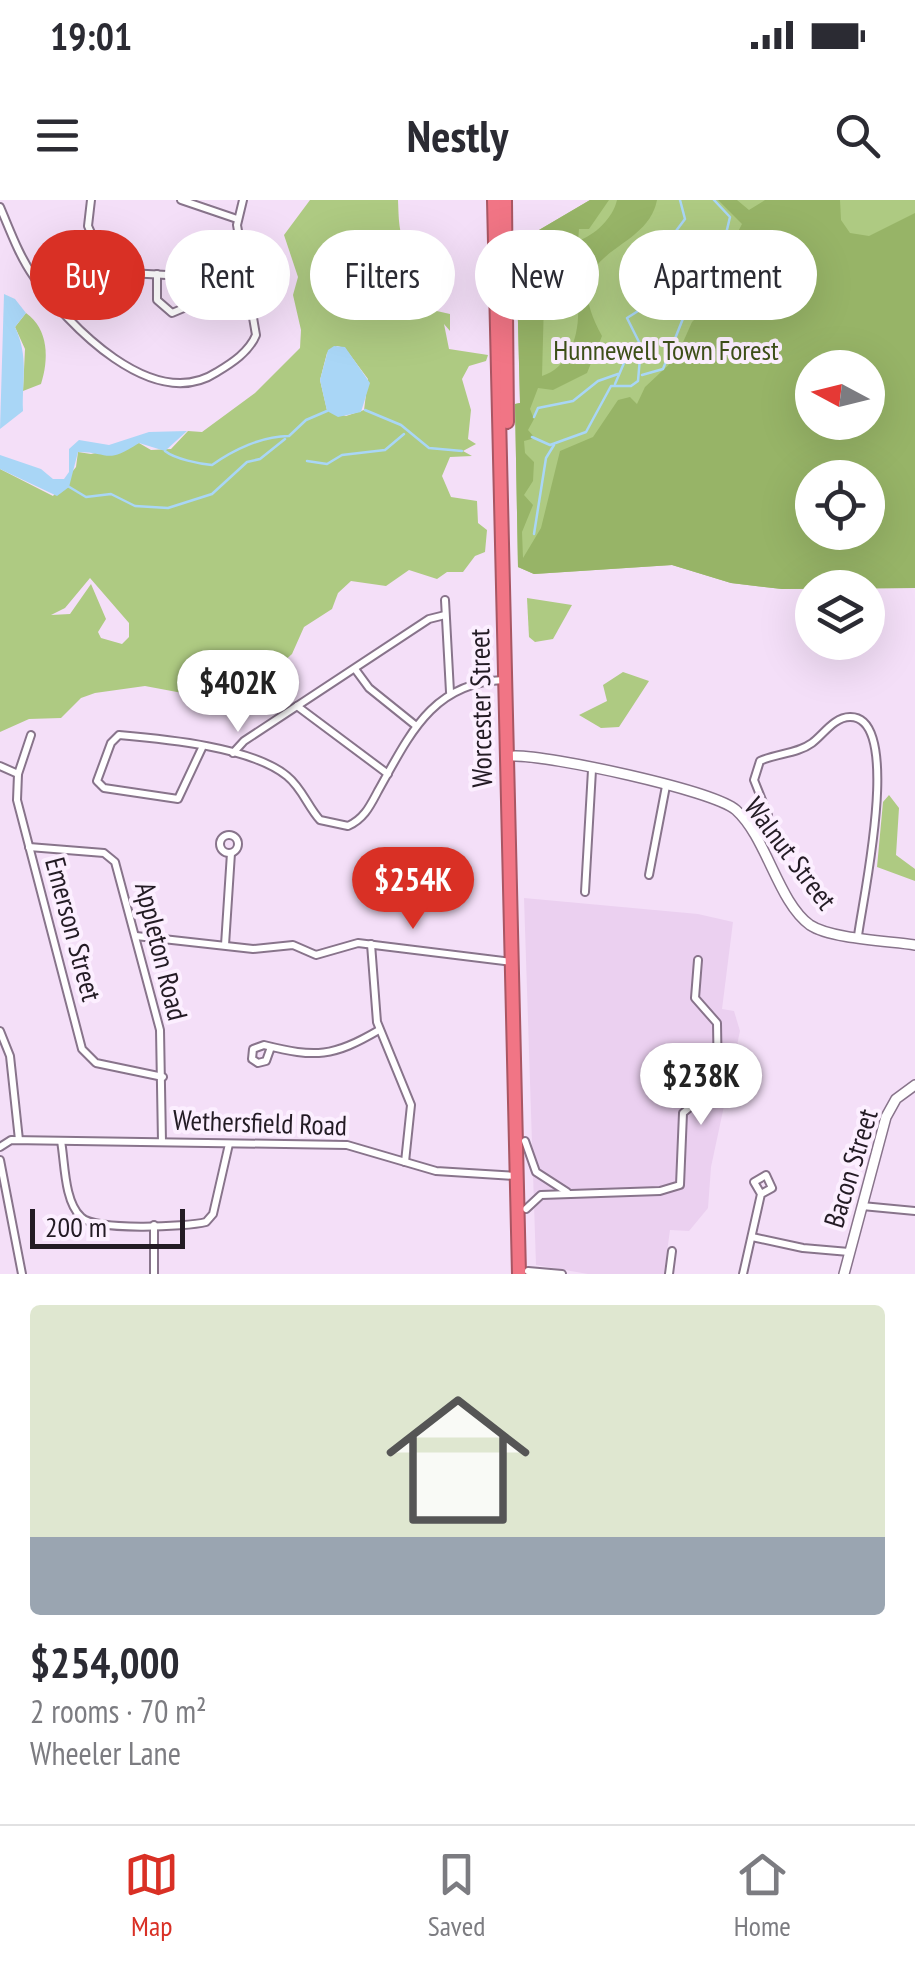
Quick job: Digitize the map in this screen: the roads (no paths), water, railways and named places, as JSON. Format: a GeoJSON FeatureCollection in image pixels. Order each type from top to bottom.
{"type":"FeatureCollection","features":[{"type":"Feature","properties":{"kind":"highway","name":"Worcester Street"},"geometry":{"type":"LineString","coordinates":[[500,202],[505,680],[518,1176],[525,1273]]}},
{"type":"Feature","properties":{"kind":"highway","name":"Worcester Street"},"geometry":{"type":"LineString","coordinates":[[500,202],[525,1273]]}},
{"type":"Feature","properties":{"kind":"street"},"geometry":{"type":"LineString","coordinates":[[90,230],[91,200]]}},
{"type":"Feature","properties":{"kind":"street"},"geometry":{"type":"LineString","coordinates":[[182,200],[237,219]]}},
{"type":"Feature","properties":{"kind":"street"},"geometry":{"type":"LineString","coordinates":[[239,230],[237,219],[242,200]]}},
{"type":"Feature","properties":{"kind":"street"},"geometry":{"type":"LineString","coordinates":[[0,207],[30,272]]}},
{"type":"Feature","properties":{"kind":"street"},"geometry":{"type":"LineString","coordinates":[[145,274],[165,275]]}},
{"type":"Feature","properties":{"kind":"street"},"geometry":{"type":"LineString","coordinates":[[157,274],[157,300],[165,307]]}},
{"type":"Feature","properties":{"kind":"street"},"geometry":{"type":"LineString","coordinates":[[73,320],[118,363],[165,380],[198,381],[241,356],[254,341],[256,320]]}},
{"type":"Feature","properties":{"kind":"street"},"geometry":{"type":"LineString","coordinates":[[445,600],[450,692]]}},
{"type":"Feature","properties":{"kind":"street"},"geometry":{"type":"LineString","coordinates":[[233,753],[355,668],[430,620],[446,614]]}},
{"type":"Feature","properties":{"kind":"street"},"geometry":{"type":"LineString","coordinates":[[355,668],[369,688],[415,725]]}},
{"type":"Feature","properties":{"kind":"street"},"geometry":{"type":"LineString","coordinates":[[202,748],[178,799],[104,788],[97,781],[111,743],[120,735],[202,748],[233,753],[286,775],[316,817],[336,827],[363,817],[415,725],[450,692],[474,683],[505,680]]}},
{"type":"Feature","properties":{"kind":"street"},"geometry":{"type":"LineString","coordinates":[[297,706],[388,774]]}},
{"type":"Feature","properties":{"kind":"street"},"geometry":{"type":"LineString","coordinates":[[757,840],[768,816],[754,780],[760,761],[804,748],[842,719],[856,718],[869,726],[876,742],[879,776],[858,936]]}},
{"type":"Feature","properties":{"kind":"street","name":"Emerson Street"},"geometry":{"type":"LineString","coordinates":[[31,735],[18,774],[17,800],[84,1054],[96,1063],[162,1076]]}},
{"type":"Feature","properties":{"kind":"street","name":"Walnut Street"},"geometry":{"type":"LineString","coordinates":[[514,756],[666,786],[730,806],[757,840],[808,923],[915,945]]}},
{"type":"Feature","properties":{"kind":"street"},"geometry":{"type":"LineString","coordinates":[[0,766],[18,774]]}},
{"type":"Feature","properties":{"kind":"street"},"geometry":{"type":"LineString","coordinates":[[585,892],[592,770]]}},
{"type":"Feature","properties":{"kind":"street"},"geometry":{"type":"LineString","coordinates":[[649,875],[666,786]]}},
{"type":"Feature","properties":{"kind":"street","name":"Appleton Road"},"geometry":{"type":"LineString","coordinates":[[28,846],[98,852],[112,858],[160,1030],[162,1142]]}},
{"type":"Feature","properties":{"kind":"street"},"geometry":{"type":"LineString","coordinates":[[225,945],[231,853]]}},
{"type":"Feature","properties":{"kind":"street"},"geometry":{"type":"LineString","coordinates":[[136,936],[253,949],[293,945],[316,955],[344,944],[371,944],[514,962]]}},
{"type":"Feature","properties":{"kind":"street"},"geometry":{"type":"LineString","coordinates":[[371,944],[380,1030],[410,1104],[404,1162]]}},
{"type":"Feature","properties":{"kind":"street"},"geometry":{"type":"LineString","coordinates":[[526,1208],[540,1196],[660,1191],[680,1184],[683,1114],[718,1084],[717,1024],[695,998],[698,960]]}},
{"type":"Feature","properties":{"kind":"street"},"geometry":{"type":"LineString","coordinates":[[271,1047],[328,1054],[380,1030]]}},
{"type":"Feature","properties":{"kind":"street"},"geometry":{"type":"LineString","coordinates":[[0,1031],[13,1082],[20,1140]]}},
{"type":"Feature","properties":{"kind":"street"},"geometry":{"type":"LineString","coordinates":[[0,1084],[13,1082]]}},
{"type":"Feature","properties":{"kind":"street","name":"Bacon Street"},"geometry":{"type":"LineString","coordinates":[[844,1274],[889,1110],[915,1085]]}},
{"type":"Feature","properties":{"kind":"street","name":"Wethersfield Road"},"geometry":{"type":"LineString","coordinates":[[0,1146],[20,1140],[347,1145],[442,1172],[518,1176]]}},
{"type":"Feature","properties":{"kind":"street"},"geometry":{"type":"LineString","coordinates":[[61,1141],[72,1202],[83,1220],[101,1226],[209,1220],[229,1144]]}},
{"type":"Feature","properties":{"kind":"street"},"geometry":{"type":"LineString","coordinates":[[524,1141],[540,1175],[573,1194]]}},
{"type":"Feature","properties":{"kind":"street"},"geometry":{"type":"LineString","coordinates":[[0,1160],[22,1274]]}},
{"type":"Feature","properties":{"kind":"street"},"geometry":{"type":"LineString","coordinates":[[743,1274],[762,1194]]}},
{"type":"Feature","properties":{"kind":"street"},"geometry":{"type":"LineString","coordinates":[[860,1206],[915,1212]]}},
{"type":"Feature","properties":{"kind":"street"},"geometry":{"type":"LineString","coordinates":[[154,1225],[154,1274]]}},
{"type":"Feature","properties":{"kind":"street"},"geometry":{"type":"LineString","coordinates":[[752,1237],[803,1248],[849,1252]]}},
{"type":"Feature","properties":{"kind":"street"},"geometry":{"type":"LineString","coordinates":[[669,1274],[672,1251]]}},
{"type":"Feature","properties":{"kind":"street"},"geometry":{"type":"LineString","coordinates":[[525,1273],[562,1274]]}},
{"type":"Feature","properties":{"kind":"water"},"geometry":{"type":"Polygon","coordinates":[[[4,294],[15,299],[26,313],[15,327],[23,358],[23,411],[0,429],[4,294]]]}},
{"type":"Feature","properties":{"kind":"water"},"geometry":{"type":"Polygon","coordinates":[[[345,347],[370,383],[361,412],[338,417],[327,411],[320,380],[328,350],[345,347]]]}},
{"type":"Feature","properties":{"kind":"water"},"geometry":{"type":"Polygon","coordinates":[[[187,431],[165,451],[139,443],[113,456],[78,452],[69,487],[57,496],[0,469],[0,455],[41,469],[53,479],[64,479],[69,472],[69,449],[79,440],[109,445],[149,432],[187,431]]]}},
{"type":"Feature","properties":{"kind":"waterway"},"geometry":{"type":"LineString","coordinates":[[532,437],[550,445],[586,432],[611,386],[631,386],[638,381],[641,346],[627,318],[654,301],[653,273],[683,256],[673,235],[685,219],[680,200]]}},
{"type":"Feature","properties":{"kind":"waterway"},"geometry":{"type":"LineString","coordinates":[[642,375],[663,369],[684,316],[716,276],[730,217],[714,200]]}},
{"type":"Feature","properties":{"kind":"waterway"},"geometry":{"type":"LineString","coordinates":[[615,384],[627,356],[640,347]]}},
{"type":"Feature","properties":{"kind":"waterway"},"geometry":{"type":"LineString","coordinates":[[534,417],[538,408],[573,401],[598,381],[618,374]]}},
{"type":"Feature","properties":{"kind":"waterway"},"geometry":{"type":"LineString","coordinates":[[365,410],[401,425],[429,448],[462,451]]}},
{"type":"Feature","properties":{"kind":"waterway"},"geometry":{"type":"LineString","coordinates":[[165,451],[181,459],[212,465],[248,445],[289,436],[306,420],[327,411]]}},
{"type":"Feature","properties":{"kind":"waterway"},"geometry":{"type":"LineString","coordinates":[[307,461],[327,464],[342,455],[385,450],[404,434]]}},
{"type":"Feature","properties":{"kind":"waterway"},"geometry":{"type":"LineString","coordinates":[[66,485],[86,497],[111,494],[135,506],[168,508],[212,494],[247,462],[260,459],[285,439]]}},
{"type":"Feature","properties":{"kind":"waterway"},"geometry":{"type":"LineString","coordinates":[[534,534],[546,458],[554,445]]}},
{"type":"Feature","properties":{"kind":"park label","name":"Hunnewell Town Forest"},"geometry":{"type":"Point","coordinates":[666,349]}}]}
